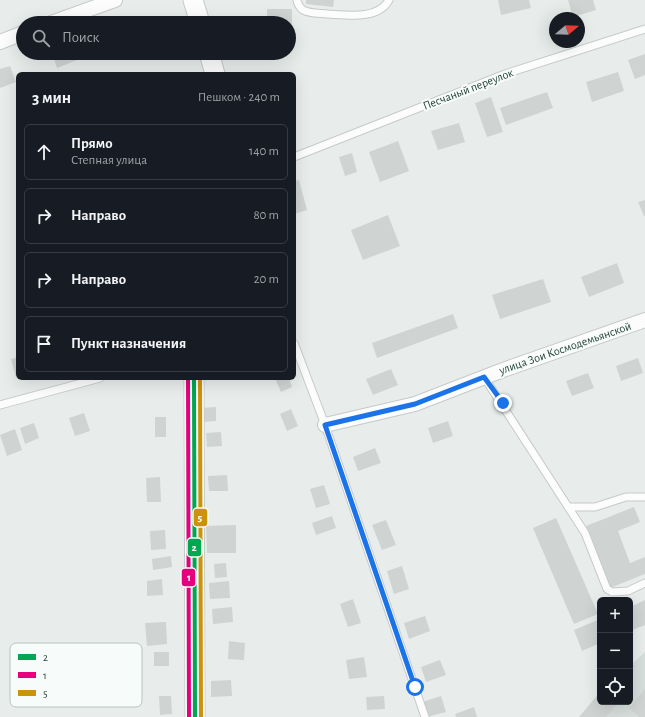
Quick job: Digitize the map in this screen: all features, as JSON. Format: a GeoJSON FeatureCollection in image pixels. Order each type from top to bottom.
{"type":"FeatureCollection","features":[{"type":"Feature","properties":{"kind":"street"},"geometry":{"type":"LineString","coordinates":[[70,16],[115,0]]}},
{"type":"Feature","properties":{"kind":"street"},"geometry":{"type":"LineString","coordinates":[[193,0],[198,16]]}},
{"type":"Feature","properties":{"kind":"street"},"geometry":{"type":"LineString","coordinates":[[0,42],[16,36]]}},
{"type":"Feature","properties":{"kind":"street"},"geometry":{"type":"LineString","coordinates":[[211,60],[214,72]]}},
{"type":"Feature","properties":{"kind":"street","name":"улица Зои Космодемьянской"},"geometry":{"type":"LineString","coordinates":[[325,425],[415,404],[484,377],[645,320]]}},
{"type":"Feature","properties":{"kind":"street"},"geometry":{"type":"LineString","coordinates":[[194,380],[195,717]]}},
{"type":"Feature","properties":{"kind":"lane"},"geometry":{"type":"LineString","coordinates":[[296,0],[303,10],[312,13],[354,16],[373,12],[385,6],[388,0]]}},
{"type":"Feature","properties":{"kind":"lane","name":"Песчаный переулок"},"geometry":{"type":"LineString","coordinates":[[296,156],[505,74],[645,29]]}},
{"type":"Feature","properties":{"kind":"lane"},"geometry":{"type":"LineString","coordinates":[[296,348],[325,425],[425,717]]}},
{"type":"Feature","properties":{"kind":"lane"},"geometry":{"type":"LineString","coordinates":[[484,377],[585,533],[608,589],[612,592],[628,591],[645,583]]}},
{"type":"Feature","properties":{"kind":"lane"},"geometry":{"type":"LineString","coordinates":[[0,405],[93,380]]}},
{"type":"Feature","properties":{"kind":"lane"},"geometry":{"type":"LineString","coordinates":[[568,507],[595,507],[626,497],[645,497]]}},
{"type":"Feature","properties":{"kind":"shaded area"},"geometry":{"type":"Polygon","coordinates":[[[645,652],[645,717],[595,717],[604,705],[633,705],[633,663],[645,652]]]}},
{"type":"Feature","properties":{"kind":"building"},"geometry":{"type":"Polygon","coordinates":[[[306,0],[334,0],[333,7],[306,4],[306,0]]]}},
{"type":"Feature","properties":{"kind":"building"},"geometry":{"type":"Polygon","coordinates":[[[498,0],[529,0],[531,8],[501,15],[498,0]]]}},
{"type":"Feature","properties":{"kind":"building"},"geometry":{"type":"Polygon","coordinates":[[[568,0],[593,0],[596,10],[585,13],[585,12],[572,12],[568,0]]]}},
{"type":"Feature","properties":{"kind":"building"},"geometry":{"type":"Polygon","coordinates":[[[267,9],[292,9],[292,16],[267,16],[267,9]]]}},
{"type":"Feature","properties":{"kind":"building"},"geometry":{"type":"Polygon","coordinates":[[[645,54],[645,75],[635,79],[628,60],[645,54]]]}},
{"type":"Feature","properties":{"kind":"building"},"geometry":{"type":"Polygon","coordinates":[[[54,60],[77,60],[57,68],[54,60]]]}},
{"type":"Feature","properties":{"kind":"building"},"geometry":{"type":"Polygon","coordinates":[[[10,66],[16,82],[0,88],[0,69],[10,66]]]}},
{"type":"Feature","properties":{"kind":"building"},"geometry":{"type":"Polygon","coordinates":[[[618,72],[624,91],[592,102],[586,82],[618,72]]]}},
{"type":"Feature","properties":{"kind":"building"},"geometry":{"type":"Polygon","coordinates":[[[547,92],[553,108],[506,125],[500,108],[547,92]]]}},
{"type":"Feature","properties":{"kind":"building"},"geometry":{"type":"Polygon","coordinates":[[[491,97],[503,132],[487,137],[475,103],[491,97]]]}},
{"type":"Feature","properties":{"kind":"building"},"geometry":{"type":"Polygon","coordinates":[[[459,123],[465,142],[438,150],[431,131],[459,123]]]}},
{"type":"Feature","properties":{"kind":"building"},"geometry":{"type":"Polygon","coordinates":[[[398,141],[409,171],[380,182],[369,152],[398,141]]]}},
{"type":"Feature","properties":{"kind":"building"},"geometry":{"type":"Polygon","coordinates":[[[352,153],[357,172],[345,176],[339,157],[352,153]]]}},
{"type":"Feature","properties":{"kind":"building"},"geometry":{"type":"Polygon","coordinates":[[[299,180],[307,210],[296,213],[296,181],[299,180]]]}},
{"type":"Feature","properties":{"kind":"building"},"geometry":{"type":"Polygon","coordinates":[[[645,200],[645,216],[644,216],[638,202],[645,200]]]}},
{"type":"Feature","properties":{"kind":"building"},"geometry":{"type":"Polygon","coordinates":[[[388,215],[400,246],[363,260],[351,230],[388,215]]]}},
{"type":"Feature","properties":{"kind":"building"},"geometry":{"type":"Polygon","coordinates":[[[617,263],[624,283],[589,297],[581,277],[617,263]]]}},
{"type":"Feature","properties":{"kind":"building"},"geometry":{"type":"Polygon","coordinates":[[[543,279],[551,302],[500,319],[492,295],[543,279]]]}},
{"type":"Feature","properties":{"kind":"building"},"geometry":{"type":"Polygon","coordinates":[[[453,314],[458,328],[377,358],[372,343],[453,314]]]}},
{"type":"Feature","properties":{"kind":"building"},"geometry":{"type":"Polygon","coordinates":[[[16,358],[16,378],[11,359],[16,358]]]}},
{"type":"Feature","properties":{"kind":"building"},"geometry":{"type":"Polygon","coordinates":[[[638,358],[643,373],[621,381],[616,366],[638,358]]]}},
{"type":"Feature","properties":{"kind":"building"},"geometry":{"type":"Polygon","coordinates":[[[391,369],[398,385],[373,395],[366,379],[391,369]]]}},
{"type":"Feature","properties":{"kind":"building"},"geometry":{"type":"Polygon","coordinates":[[[588,373],[594,388],[572,396],[566,381],[588,373]]]}},
{"type":"Feature","properties":{"kind":"building"},"geometry":{"type":"Polygon","coordinates":[[[276,380],[290,380],[292,387],[281,392],[276,380]]]}},
{"type":"Feature","properties":{"kind":"building"},"geometry":{"type":"Polygon","coordinates":[[[216,407],[216,421],[202,422],[201,408],[216,407]]]}},
{"type":"Feature","properties":{"kind":"building"},"geometry":{"type":"Polygon","coordinates":[[[291,409],[298,426],[287,431],[280,414],[291,409]]]}},
{"type":"Feature","properties":{"kind":"building"},"geometry":{"type":"Polygon","coordinates":[[[84,413],[90,431],[75,436],[69,418],[84,413]]]}},
{"type":"Feature","properties":{"kind":"building"},"geometry":{"type":"Polygon","coordinates":[[[155,417],[166,417],[166,437],[155,437],[155,417]]]}},
{"type":"Feature","properties":{"kind":"building"},"geometry":{"type":"Polygon","coordinates":[[[448,421],[453,436],[433,443],[428,428],[448,421]]]}},
{"type":"Feature","properties":{"kind":"building"},"geometry":{"type":"Polygon","coordinates":[[[34,423],[39,438],[25,444],[20,428],[34,423]]]}},
{"type":"Feature","properties":{"kind":"building"},"geometry":{"type":"Polygon","coordinates":[[[15,429],[22,450],[7,456],[0,435],[15,429]]]}},
{"type":"Feature","properties":{"kind":"building"},"geometry":{"type":"Polygon","coordinates":[[[221,432],[222,446],[207,447],[206,433],[221,432]]]}},
{"type":"Feature","properties":{"kind":"building"},"geometry":{"type":"Polygon","coordinates":[[[375,448],[381,463],[358,471],[353,457],[375,448]]]}},
{"type":"Feature","properties":{"kind":"building"},"geometry":{"type":"Polygon","coordinates":[[[227,475],[228,491],[209,491],[208,476],[227,475]]]}},
{"type":"Feature","properties":{"kind":"building"},"geometry":{"type":"Polygon","coordinates":[[[160,477],[161,502],[147,502],[146,478],[160,477]]]}},
{"type":"Feature","properties":{"kind":"building"},"geometry":{"type":"Polygon","coordinates":[[[324,485],[330,504],[316,508],[310,489],[324,485]]]}},
{"type":"Feature","properties":{"kind":"building"},"geometry":{"type":"Polygon","coordinates":[[[634,507],[640,522],[618,531],[630,563],[645,557],[645,574],[610,588],[586,526],[634,507]]]}},
{"type":"Feature","properties":{"kind":"building"},"geometry":{"type":"Polygon","coordinates":[[[332,516],[336,528],[316,535],[312,523],[332,516]]]}},
{"type":"Feature","properties":{"kind":"building"},"geometry":{"type":"Polygon","coordinates":[[[556,518],[597,614],[574,624],[533,528],[556,518]]]}},
{"type":"Feature","properties":{"kind":"building"},"geometry":{"type":"Polygon","coordinates":[[[386,520],[396,545],[382,550],[372,525],[386,520]]]}},
{"type":"Feature","properties":{"kind":"building"},"geometry":{"type":"Polygon","coordinates":[[[236,525],[236,553],[207,553],[206,526],[236,525]]]}},
{"type":"Feature","properties":{"kind":"building"},"geometry":{"type":"Polygon","coordinates":[[[165,530],[166,549],[151,550],[150,531],[165,530]]]}},
{"type":"Feature","properties":{"kind":"building"},"geometry":{"type":"Polygon","coordinates":[[[171,556],[172,567],[153,570],[152,559],[171,556]]]}},
{"type":"Feature","properties":{"kind":"building"},"geometry":{"type":"Polygon","coordinates":[[[226,563],[227,577],[215,578],[214,564],[226,563]]]}},
{"type":"Feature","properties":{"kind":"building"},"geometry":{"type":"Polygon","coordinates":[[[402,566],[409,589],[394,594],[387,571],[402,566]]]}},
{"type":"Feature","properties":{"kind":"building"},"geometry":{"type":"Polygon","coordinates":[[[162,579],[163,595],[147,596],[147,581],[162,579]]]}},
{"type":"Feature","properties":{"kind":"building"},"geometry":{"type":"Polygon","coordinates":[[[229,581],[230,598],[210,599],[209,583],[229,581]]]}},
{"type":"Feature","properties":{"kind":"building"},"geometry":{"type":"Polygon","coordinates":[[[353,599],[361,623],[348,627],[340,604],[353,599]]]}},
{"type":"Feature","properties":{"kind":"building"},"geometry":{"type":"Polygon","coordinates":[[[645,600],[645,625],[633,630],[633,606],[645,600]]]}},
{"type":"Feature","properties":{"kind":"building"},"geometry":{"type":"Polygon","coordinates":[[[232,607],[233,622],[213,624],[212,609],[232,607]]]}},
{"type":"Feature","properties":{"kind":"building"},"geometry":{"type":"Polygon","coordinates":[[[425,616],[430,631],[409,639],[404,623],[425,616]]]}},
{"type":"Feature","properties":{"kind":"building"},"geometry":{"type":"Polygon","coordinates":[[[597,620],[597,644],[582,651],[574,630],[597,620]]]}},
{"type":"Feature","properties":{"kind":"building"},"geometry":{"type":"Polygon","coordinates":[[[166,622],[167,644],[147,646],[145,623],[166,622]]]}},
{"type":"Feature","properties":{"kind":"building"},"geometry":{"type":"Polygon","coordinates":[[[229,641],[245,643],[244,660],[228,659],[229,641]]]}},
{"type":"Feature","properties":{"kind":"building"},"geometry":{"type":"Polygon","coordinates":[[[154,652],[169,652],[169,666],[154,666],[154,652]]]}},
{"type":"Feature","properties":{"kind":"building"},"geometry":{"type":"Polygon","coordinates":[[[364,657],[367,677],[349,679],[346,660],[364,657]]]}},
{"type":"Feature","properties":{"kind":"building"},"geometry":{"type":"Polygon","coordinates":[[[440,660],[446,675],[426,682],[421,667],[440,660]]]}},
{"type":"Feature","properties":{"kind":"building"},"geometry":{"type":"Polygon","coordinates":[[[231,680],[232,696],[211,697],[211,681],[231,680]]]}},
{"type":"Feature","properties":{"kind":"building"},"geometry":{"type":"Polygon","coordinates":[[[645,689],[645,717],[639,717],[629,708],[645,689]]]}},
{"type":"Feature","properties":{"kind":"building"},"geometry":{"type":"Polygon","coordinates":[[[159,696],[171,696],[172,714],[160,715],[159,696]]]}},
{"type":"Feature","properties":{"kind":"building"},"geometry":{"type":"Polygon","coordinates":[[[384,696],[385,709],[367,710],[366,697],[384,696]]]}},
{"type":"Feature","properties":{"kind":"building"},"geometry":{"type":"Polygon","coordinates":[[[441,696],[446,712],[427,717],[422,702],[441,696]]]}},
{"type":"Feature","properties":{"kind":"building"},"geometry":{"type":"Polygon","coordinates":[[[597,696],[597,705],[616,705],[606,717],[579,717],[597,696]]]}},
{"type":"Feature","properties":{"kind":"building"},"geometry":{"type":"Polygon","coordinates":[[[474,707],[477,717],[456,717],[455,714],[474,707]]]}},
{"type":"Feature","properties":{"kind":"transit line","name":"1"},"geometry":{"type":"LineString","coordinates":[[188,380],[189,717]]}},
{"type":"Feature","properties":{"kind":"transit line","name":"2"},"geometry":{"type":"LineString","coordinates":[[194,380],[195,717]]}},
{"type":"Feature","properties":{"kind":"transit line","name":"5"},"geometry":{"type":"LineString","coordinates":[[200,380],[201,717]]}},
{"type":"Feature","properties":{"kind":"route"},"geometry":{"type":"LineString","coordinates":[[415,687],[325,425],[415,404],[484,377],[503,403]]}}]}
